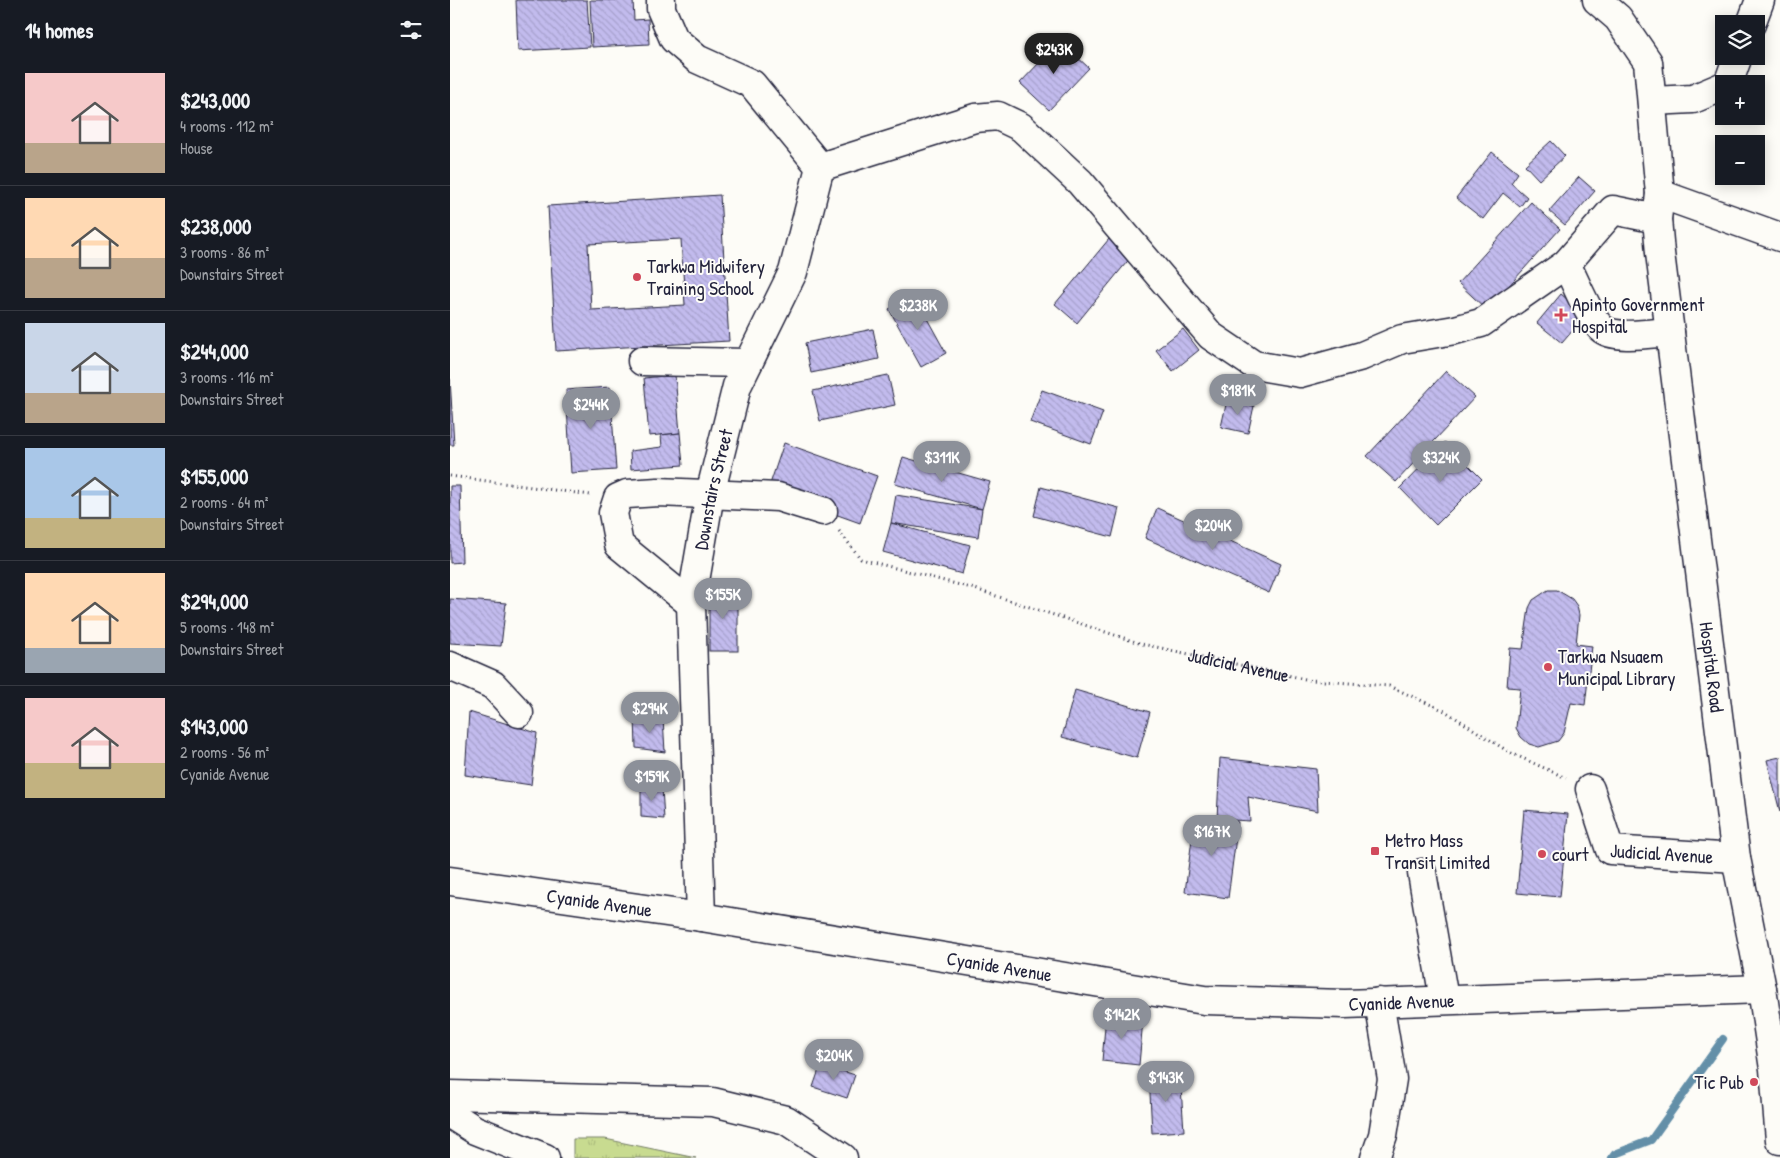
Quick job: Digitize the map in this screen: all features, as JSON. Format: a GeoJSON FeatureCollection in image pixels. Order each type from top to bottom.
{"type":"FeatureCollection","features":[{"type":"Feature","properties":{"kind":"street"},"geometry":{"type":"LineString","coordinates":[[661,0],[661,9],[674,39],[697,59],[752,84],[820,168],[976,118],[998,116],[1021,127],[1080,182],[1211,336],[1254,365],[1300,373],[1362,356],[1402,339],[1455,330],[1481,323],[1566,264],[1613,210],[1658,206],[1780,237]]}},
{"type":"Feature","properties":{"kind":"street","name":"Hospital Road"},"geometry":{"type":"LineString","coordinates":[[1597,0],[1618,18],[1648,62],[1658,206],[1670,332],[1736,858],[1762,988],[1779,1110],[1780,1140]]}},
{"type":"Feature","properties":{"kind":"street"},"geometry":{"type":"LineString","coordinates":[[1754,15],[1760,0]]}},
{"type":"Feature","properties":{"kind":"street"},"geometry":{"type":"LineString","coordinates":[[1652,102],[1693,99],[1715,90]]}},
{"type":"Feature","properties":{"kind":"street","name":"Downstairs Street"},"geometry":{"type":"LineString","coordinates":[[701,918],[691,604],[710,494],[737,386],[793,272],[820,168]]}},
{"type":"Feature","properties":{"kind":"street"},"geometry":{"type":"LineString","coordinates":[[1566,264],[1591,314],[1602,330],[1621,335],[1670,332]]}},
{"type":"Feature","properties":{"kind":"street"},"geometry":{"type":"LineString","coordinates":[[642,361],[748,363]]}},
{"type":"Feature","properties":{"kind":"street"},"geometry":{"type":"LineString","coordinates":[[691,604],[619,545],[613,513],[618,498],[627,494],[658,492],[778,498],[823,511]]}},
{"type":"Feature","properties":{"kind":"street"},"geometry":{"type":"LineString","coordinates":[[450,666],[493,685],[519,713]]}},
{"type":"Feature","properties":{"kind":"street","name":"Judicial Avenue"},"geometry":{"type":"LineString","coordinates":[[1590,789],[1610,850],[1736,858]]}},
{"type":"Feature","properties":{"kind":"street"},"geometry":{"type":"LineString","coordinates":[[1422,873],[1444,999]]}},
{"type":"Feature","properties":{"kind":"street","name":"Cyanide Avenue"},"geometry":{"type":"LineString","coordinates":[[450,881],[701,918],[1204,1000],[1346,1004],[1762,988]]}},
{"type":"Feature","properties":{"kind":"street"},"geometry":{"type":"LineString","coordinates":[[1375,1158],[1383,1136],[1392,1079],[1379,1002]]}},
{"type":"Feature","properties":{"kind":"street"},"geometry":{"type":"LineString","coordinates":[[450,1095],[713,1102],[786,1120],[843,1158]]}},
{"type":"Feature","properties":{"kind":"street"},"geometry":{"type":"LineString","coordinates":[[450,1114],[475,1130],[545,1158]]}},
{"type":"Feature","properties":{"kind":"path"},"geometry":{"type":"LineString","coordinates":[[450,476],[618,498]]}},
{"type":"Feature","properties":{"kind":"path","name":"Judicial Avenue"},"geometry":{"type":"LineString","coordinates":[[823,511],[861,559],[975,590],[1142,644],[1310,680],[1388,686],[1445,711],[1509,752],[1590,789]]}},
{"type":"Feature","properties":{"kind":"green space"},"geometry":{"type":"Polygon","coordinates":[[[573,1139],[605,1139],[696,1158],[573,1158],[573,1139]]]}},
{"type":"Feature","properties":{"kind":"building"},"geometry":{"type":"Polygon","coordinates":[[[516,0],[587,0],[590,47],[518,51],[516,0]]]}},
{"type":"Feature","properties":{"kind":"building"},"geometry":{"type":"Polygon","coordinates":[[[590,0],[633,0],[634,20],[648,19],[649,44],[592,47],[590,0]]]}},
{"type":"Feature","properties":{"kind":"building"},"geometry":{"type":"Polygon","coordinates":[[[1060,41],[1089,68],[1049,110],[1020,83],[1060,41]]]}},
{"type":"Feature","properties":{"kind":"building"},"geometry":{"type":"Polygon","coordinates":[[[1551,141],[1565,156],[1539,180],[1525,165],[1551,141]]]}},
{"type":"Feature","properties":{"kind":"building"},"geometry":{"type":"Polygon","coordinates":[[[1492,152],[1518,173],[1511,183],[1527,197],[1520,207],[1503,193],[1483,219],[1456,198],[1492,152]]]}},
{"type":"Feature","properties":{"kind":"building"},"geometry":{"type":"Polygon","coordinates":[[[1579,177],[1595,191],[1565,225],[1549,211],[1579,177]]]}},
{"type":"Feature","properties":{"kind":"building"},"geometry":{"type":"Polygon","coordinates":[[[720,195],[729,341],[556,351],[548,206],[720,195]],[[681,239],[588,244],[591,310],[685,305],[681,239]]]}},
{"type":"Feature","properties":{"kind":"building"},"geometry":{"type":"Polygon","coordinates":[[[1531,202],[1560,229],[1487,310],[1458,283],[1531,202]]]}},
{"type":"Feature","properties":{"kind":"building"},"geometry":{"type":"Polygon","coordinates":[[[1109,239],[1131,257],[1077,323],[1055,304],[1109,239]]]}},
{"type":"Feature","properties":{"kind":"building"},"geometry":{"type":"Polygon","coordinates":[[[1561,294],[1586,315],[1562,343],[1537,323],[1561,294]]]}},
{"type":"Feature","properties":{"kind":"building"},"geometry":{"type":"Polygon","coordinates":[[[914,295],[946,353],[921,367],[889,309],[914,295]]]}},
{"type":"Feature","properties":{"kind":"building"},"geometry":{"type":"Polygon","coordinates":[[[873,329],[879,359],[811,373],[805,343],[873,329]]]}},
{"type":"Feature","properties":{"kind":"building"},"geometry":{"type":"Polygon","coordinates":[[[1183,329],[1199,350],[1173,371],[1156,350],[1183,329]]]}},
{"type":"Feature","properties":{"kind":"building"},"geometry":{"type":"Polygon","coordinates":[[[1446,371],[1475,397],[1396,482],[1367,456],[1446,371]]]}},
{"type":"Feature","properties":{"kind":"building"},"geometry":{"type":"Polygon","coordinates":[[[675,375],[680,433],[649,436],[644,378],[675,375]]]}},
{"type":"Feature","properties":{"kind":"building"},"geometry":{"type":"Polygon","coordinates":[[[888,375],[895,405],[820,421],[813,391],[888,375]]]}},
{"type":"Feature","properties":{"kind":"building"},"geometry":{"type":"Polygon","coordinates":[[[450,379],[454,445],[450,445],[450,379]]]}},
{"type":"Feature","properties":{"kind":"building"},"geometry":{"type":"Polygon","coordinates":[[[610,387],[616,470],[571,473],[566,390],[610,387]]]}},
{"type":"Feature","properties":{"kind":"building"},"geometry":{"type":"Polygon","coordinates":[[[1042,390],[1103,412],[1091,444],[1030,422],[1042,390]]]}},
{"type":"Feature","properties":{"kind":"building"},"geometry":{"type":"Polygon","coordinates":[[[1227,400],[1254,406],[1248,433],[1221,427],[1227,400]]]}},
{"type":"Feature","properties":{"kind":"building"},"geometry":{"type":"Polygon","coordinates":[[[680,433],[683,465],[631,469],[630,451],[662,447],[661,435],[680,433]]]}},
{"type":"Feature","properties":{"kind":"building"},"geometry":{"type":"Polygon","coordinates":[[[1445,442],[1482,479],[1436,525],[1400,488],[1445,442]]]}},
{"type":"Feature","properties":{"kind":"building"},"geometry":{"type":"Polygon","coordinates":[[[784,443],[877,476],[860,523],[768,490],[784,443]]]}},
{"type":"Feature","properties":{"kind":"building"},"geometry":{"type":"Polygon","coordinates":[[[903,457],[990,482],[982,509],[895,484],[903,457]]]}},
{"type":"Feature","properties":{"kind":"building"},"geometry":{"type":"Polygon","coordinates":[[[450,486],[460,486],[462,562],[450,563],[450,486]]]}},
{"type":"Feature","properties":{"kind":"building"},"geometry":{"type":"Polygon","coordinates":[[[1041,487],[1119,508],[1112,537],[1034,516],[1041,487]]]}},
{"type":"Feature","properties":{"kind":"building"},"geometry":{"type":"Polygon","coordinates":[[[896,495],[982,509],[978,537],[891,523],[896,495]]]}},
{"type":"Feature","properties":{"kind":"building"},"geometry":{"type":"Polygon","coordinates":[[[1157,508],[1281,564],[1269,593],[1145,538],[1157,508]]]}},
{"type":"Feature","properties":{"kind":"building"},"geometry":{"type":"Polygon","coordinates":[[[891,523],[970,545],[962,574],[883,552],[891,523]]]}},
{"type":"Feature","properties":{"kind":"building"},"geometry":{"type":"Polygon","coordinates":[[[709,590],[738,590],[738,651],[709,651],[709,590]]]}},
{"type":"Feature","properties":{"kind":"building"},"geometry":{"type":"Polygon","coordinates":[[[1548,590],[1557,590],[1572,599],[1577,606],[1579,615],[1576,644],[1592,646],[1585,705],[1571,703],[1564,733],[1558,741],[1539,747],[1529,744],[1521,737],[1516,728],[1520,688],[1507,687],[1510,648],[1523,649],[1529,608],[1533,600],[1548,590]]]}},
{"type":"Feature","properties":{"kind":"building"},"geometry":{"type":"Polygon","coordinates":[[[450,599],[506,603],[501,646],[450,643],[450,599]]]}},
{"type":"Feature","properties":{"kind":"building"},"geometry":{"type":"Polygon","coordinates":[[[1075,690],[1150,712],[1137,758],[1062,737],[1075,690]]]}},
{"type":"Feature","properties":{"kind":"building"},"geometry":{"type":"Polygon","coordinates":[[[469,712],[537,733],[531,785],[465,775],[469,712]]]}},
{"type":"Feature","properties":{"kind":"building"},"geometry":{"type":"Polygon","coordinates":[[[635,716],[663,718],[665,752],[636,748],[635,716]]]}},
{"type":"Feature","properties":{"kind":"building"},"geometry":{"type":"Polygon","coordinates":[[[1780,757],[1780,812],[1767,760],[1780,757]]]}},
{"type":"Feature","properties":{"kind":"building"},"geometry":{"type":"Polygon","coordinates":[[[1220,758],[1316,769],[1318,811],[1248,797],[1250,821],[1217,819],[1220,758]]]}},
{"type":"Feature","properties":{"kind":"building"},"geometry":{"type":"Polygon","coordinates":[[[641,783],[662,788],[664,819],[641,817],[641,783]]]}},
{"type":"Feature","properties":{"kind":"building","name":"court"},"geometry":{"type":"Polygon","coordinates":[[[1524,810],[1568,814],[1560,897],[1517,893],[1524,810]]]}},
{"type":"Feature","properties":{"kind":"building"},"geometry":{"type":"Polygon","coordinates":[[[1195,816],[1238,822],[1228,898],[1185,892],[1195,816]]]}},
{"type":"Feature","properties":{"kind":"building"},"geometry":{"type":"Polygon","coordinates":[[[1106,1015],[1143,1019],[1139,1065],[1102,1061],[1106,1015]]]}},
{"type":"Feature","properties":{"kind":"building"},"geometry":{"type":"Polygon","coordinates":[[[821,1064],[855,1075],[847,1098],[813,1087],[821,1064]]]}},
{"type":"Feature","properties":{"kind":"building"},"geometry":{"type":"Polygon","coordinates":[[[1180,1073],[1184,1131],[1152,1133],[1149,1074],[1180,1073]]]}},
{"type":"Feature","properties":{"kind":"waterway"},"geometry":{"type":"LineString","coordinates":[[1612,1158],[1615,1154],[1651,1140],[1723,1039]]}},
{"type":"Feature","properties":{"kind":"place","name":"Tarkwa Midwifery Training School"},"geometry":{"type":"Point","coordinates":[637,277]}},
{"type":"Feature","properties":{"kind":"place","name":"Apinto Government Hospital"},"geometry":{"type":"Point","coordinates":[1561,315]}},
{"type":"Feature","properties":{"kind":"place","name":"Tarkwa Nsuaem Municipal Library"},"geometry":{"type":"Point","coordinates":[1548,667]}},
{"type":"Feature","properties":{"kind":"place","name":"Metro Mass Transit Limited"},"geometry":{"type":"Point","coordinates":[1375,851]}},
{"type":"Feature","properties":{"kind":"place","name":"court"},"geometry":{"type":"Point","coordinates":[1542,854]}},
{"type":"Feature","properties":{"kind":"place","name":"Tic Pub"},"geometry":{"type":"Point","coordinates":[1754,1082]}}]}
